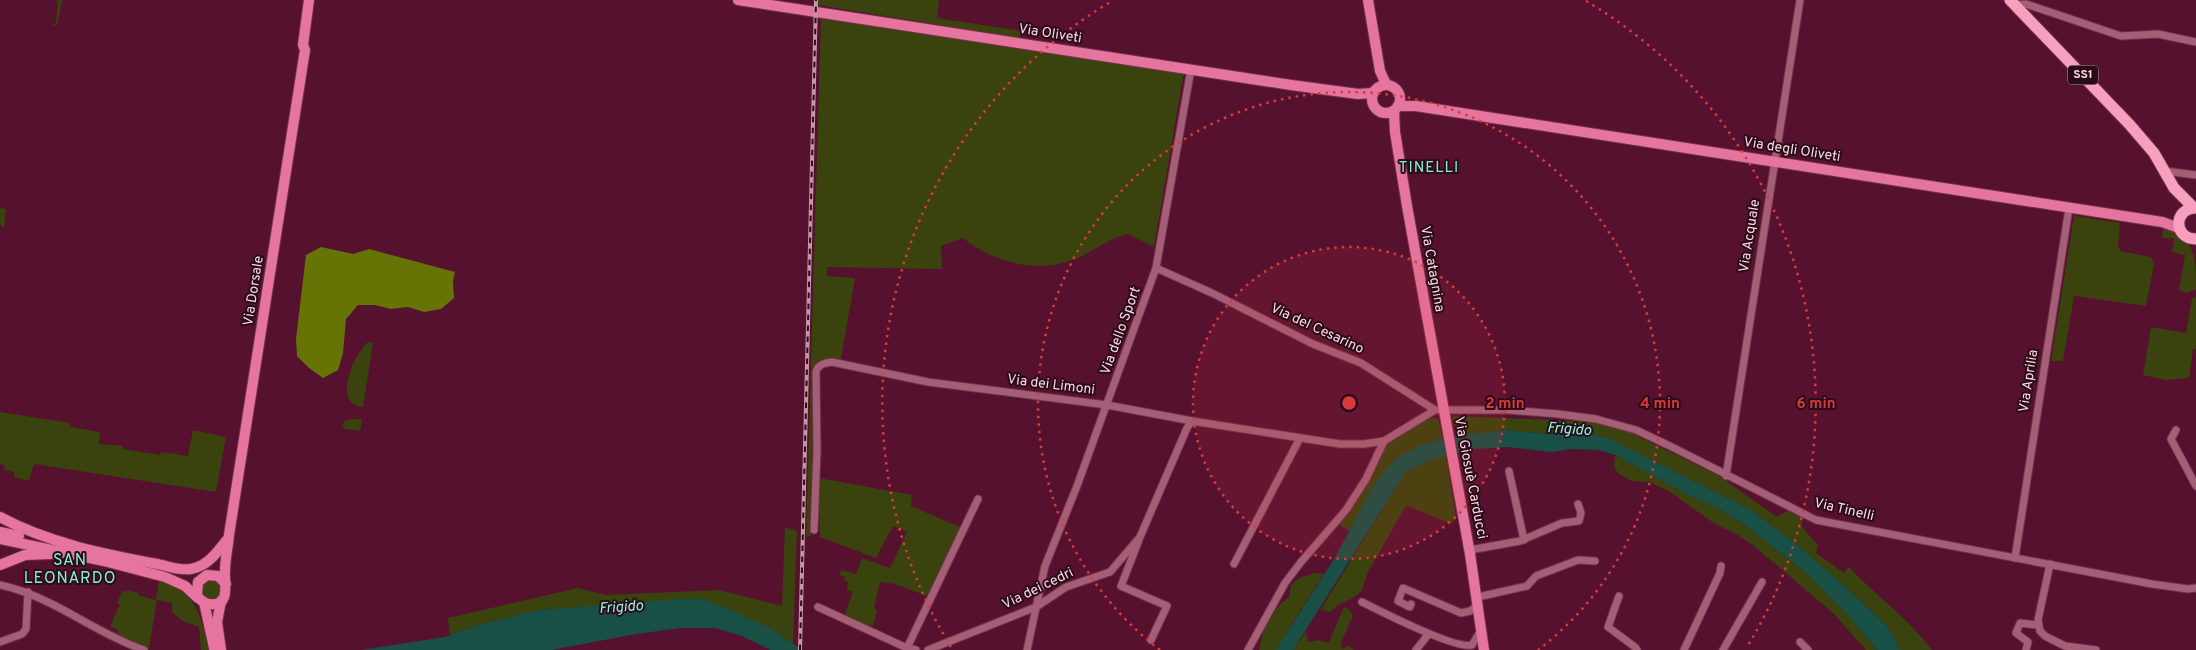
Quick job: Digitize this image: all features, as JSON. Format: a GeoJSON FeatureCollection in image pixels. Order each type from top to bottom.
{"type":"FeatureCollection","features":[{"type":"Feature","properties":{"kind":"main road","name":"Via Dorsale"},"geometry":{"type":"LineString","coordinates":[[226,584],[224,572],[227,538],[305,50],[309,0]]}},
{"type":"Feature","properties":{"kind":"main road","name":"Via Dorsale"},"geometry":{"type":"LineString","coordinates":[[305,50],[308,45],[316,0]]}},
{"type":"Feature","properties":{"kind":"main road","name":"Via Oliveti"},"geometry":{"type":"LineString","coordinates":[[738,0],[1358,94],[1377,91]]}},
{"type":"Feature","properties":{"kind":"main road"},"geometry":{"type":"LineString","coordinates":[[1368,0],[1380,71],[1377,91],[1376,109],[1394,107],[1395,88],[1377,91]]}},
{"type":"Feature","properties":{"kind":"main road","name":"SS1"},"geometry":{"type":"LineString","coordinates":[[2012,3],[2130,125],[2165,171],[2174,188],[2194,208],[2180,220],[2174,188]]}},
{"type":"Feature","properties":{"kind":"main road","name":"Via degli Oliveti"},"geometry":{"type":"LineString","coordinates":[[1394,107],[1416,106],[2162,222],[2180,220]]}},
{"type":"Feature","properties":{"kind":"main road","name":"Via Catagnina"},"geometry":{"type":"LineString","coordinates":[[1394,107],[1395,132],[1441,413]]}},
{"type":"Feature","properties":{"kind":"main road"},"geometry":{"type":"LineString","coordinates":[[2180,220],[2184,236],[2195,240]]}},
{"type":"Feature","properties":{"kind":"main road","name":"Via Giosuè Carducci"},"geometry":{"type":"LineString","coordinates":[[1441,413],[1470,550],[1484,650]]}},
{"type":"Feature","properties":{"kind":"main road"},"geometry":{"type":"LineString","coordinates":[[0,518],[38,536],[117,557],[176,569],[192,569],[207,562],[217,554],[227,538]]}},
{"type":"Feature","properties":{"kind":"main road"},"geometry":{"type":"LineString","coordinates":[[0,532],[75,550],[117,557]]}},
{"type":"Feature","properties":{"kind":"main road","name":"Via Dorsale"},"geometry":{"type":"LineString","coordinates":[[205,575],[217,563],[227,538]]}},
{"type":"Feature","properties":{"kind":"main road"},"geometry":{"type":"LineString","coordinates":[[0,541],[104,561],[165,577],[184,586],[202,601],[212,604],[221,601]]}},
{"type":"Feature","properties":{"kind":"main road"},"geometry":{"type":"LineString","coordinates":[[0,564],[25,555],[48,554],[104,561]]}},
{"type":"Feature","properties":{"kind":"main road"},"geometry":{"type":"LineString","coordinates":[[130,560],[181,574],[218,576],[226,584],[226,594],[221,601],[217,622],[221,650]]}},
{"type":"Feature","properties":{"kind":"main road"},"geometry":{"type":"LineString","coordinates":[[205,575],[196,586],[215,650]]}},
{"type":"Feature","properties":{"kind":"street","name":"Via Acquale"},"geometry":{"type":"LineString","coordinates":[[1726,476],[1800,0]]}},
{"type":"Feature","properties":{"kind":"street"},"geometry":{"type":"LineString","coordinates":[[2012,3],[2026,4],[2121,36],[2158,34],[2196,42]]}},
{"type":"Feature","properties":{"kind":"street","name":"Via dello Sport"},"geometry":{"type":"LineString","coordinates":[[1027,650],[1045,566],[1107,405],[1156,268],[1191,69]]}},
{"type":"Feature","properties":{"kind":"street"},"geometry":{"type":"LineString","coordinates":[[2165,171],[2196,175]]}},
{"type":"Feature","properties":{"kind":"street","name":"Via Aprilia"},"geometry":{"type":"LineString","coordinates":[[2015,558],[2069,208]]}},
{"type":"Feature","properties":{"kind":"street","name":"Via del Cesarino"},"geometry":{"type":"LineString","coordinates":[[1156,268],[1212,293],[1313,344],[1361,363],[1441,413]]}},
{"type":"Feature","properties":{"kind":"street","name":"Via dei Limoni"},"geometry":{"type":"LineString","coordinates":[[814,530],[817,450],[816,372],[817,368],[824,363],[832,362],[928,382],[1107,405],[1192,421],[1340,444],[1364,444],[1384,441],[1441,413]]}},
{"type":"Feature","properties":{"kind":"street","name":"Via Tinelli"},"geometry":{"type":"LineString","coordinates":[[1441,413],[1508,410],[1558,414],[1596,420],[1636,430],[1816,520],[2152,584],[2188,589],[2196,588]]}},
{"type":"Feature","properties":{"kind":"street","name":"Via dei cedri"},"geometry":{"type":"LineString","coordinates":[[928,650],[1036,607],[1066,587],[1107,574],[1114,568],[1140,537],[1187,428],[1192,421]]}},
{"type":"Feature","properties":{"kind":"street"},"geometry":{"type":"LineString","coordinates":[[2176,430],[2171,438],[2196,486]]}},
{"type":"Feature","properties":{"kind":"street"},"geometry":{"type":"LineString","coordinates":[[1234,564],[1300,438]]}},
{"type":"Feature","properties":{"kind":"street"},"geometry":{"type":"LineString","coordinates":[[1248,650],[1285,583],[1346,510],[1366,479],[1384,441]]}},
{"type":"Feature","properties":{"kind":"street"},"geometry":{"type":"LineString","coordinates":[[1509,471],[1524,540]]}},
{"type":"Feature","properties":{"kind":"street"},"geometry":{"type":"LineString","coordinates":[[907,648],[978,499]]}},
{"type":"Feature","properties":{"kind":"street","name":"Via Giosuè Carducci"},"geometry":{"type":"LineString","coordinates":[[1470,550],[1524,540],[1562,522],[1578,521],[1581,513],[1578,504]]}},
{"type":"Feature","properties":{"kind":"street"},"geometry":{"type":"LineString","coordinates":[[1140,537],[1121,586],[1167,606],[1152,640]]}},
{"type":"Feature","properties":{"kind":"street"},"geometry":{"type":"LineString","coordinates":[[0,541],[19,548],[20,551],[15,558],[0,570]]}},
{"type":"Feature","properties":{"kind":"street"},"geometry":{"type":"LineString","coordinates":[[1411,604],[1410,607],[1398,601],[1403,588],[1461,613],[1470,611],[1478,601],[1527,586],[1536,576],[1578,560],[1594,561]]}},
{"type":"Feature","properties":{"kind":"street"},"geometry":{"type":"LineString","coordinates":[[2037,625],[2050,564]]}},
{"type":"Feature","properties":{"kind":"street"},"geometry":{"type":"LineString","coordinates":[[1684,650],[1720,573],[1721,566]]}},
{"type":"Feature","properties":{"kind":"street"},"geometry":{"type":"LineString","coordinates":[[1723,650],[1762,582]]}},
{"type":"Feature","properties":{"kind":"street"},"geometry":{"type":"LineString","coordinates":[[0,585],[28,592],[52,603],[111,636],[144,650]]}},
{"type":"Feature","properties":{"kind":"street"},"geometry":{"type":"LineString","coordinates":[[0,642],[22,634],[26,629],[28,592]]}},
{"type":"Feature","properties":{"kind":"street"},"geometry":{"type":"LineString","coordinates":[[1618,596],[1608,627],[1637,650]]}},
{"type":"Feature","properties":{"kind":"street"},"geometry":{"type":"LineString","coordinates":[[1362,602],[1427,636],[1462,647],[1468,647],[1478,634],[1482,633]]}},
{"type":"Feature","properties":{"kind":"street"},"geometry":{"type":"LineString","coordinates":[[818,607],[907,648],[916,650]]}},
{"type":"Feature","properties":{"kind":"street"},"geometry":{"type":"LineString","coordinates":[[2026,650],[2028,642],[2016,633],[2020,623],[2037,625],[2045,636],[2065,646],[2096,650]]}},
{"type":"Feature","properties":{"kind":"street"},"geometry":{"type":"LineString","coordinates":[[1416,650],[1427,636]]}},
{"type":"Feature","properties":{"kind":"street"},"geometry":{"type":"LineString","coordinates":[[1800,642],[1808,650]]}},
{"type":"Feature","properties":{"kind":"shaded area"},"geometry":{"type":"Polygon","coordinates":[[[62,0],[58,23],[54,26],[58,2],[54,1],[62,0]]]}},
{"type":"Feature","properties":{"kind":"shaded area"},"geometry":{"type":"Polygon","coordinates":[[[818,0],[939,0],[937,18],[1021,31],[1020,38],[818,5],[818,0]]]}},
{"type":"Feature","properties":{"kind":"shaded area"},"geometry":{"type":"Polygon","coordinates":[[[821,17],[1184,71],[1154,247],[1128,234],[1113,239],[1073,260],[1059,264],[1029,266],[988,254],[963,238],[941,246],[942,269],[827,267],[827,276],[855,278],[841,359],[819,360],[814,367],[811,536],[806,537],[821,17]]]}},
{"type":"Feature","properties":{"kind":"shaded area"},"geometry":{"type":"Polygon","coordinates":[[[0,208],[6,209],[4,229],[0,224],[0,208]]]}},
{"type":"Feature","properties":{"kind":"shaded area"},"geometry":{"type":"Polygon","coordinates":[[[2074,216],[2120,223],[2118,245],[2120,251],[2151,257],[2154,264],[2146,306],[2074,296],[2063,361],[2051,361],[2074,216]]]}},
{"type":"Feature","properties":{"kind":"shaded area"},"geometry":{"type":"Polygon","coordinates":[[[2163,229],[2174,232],[2182,237],[2192,250],[2196,289],[2187,293],[2179,290],[2185,255],[2172,252],[2174,238],[2162,238],[2163,229]]]}},
{"type":"Feature","properties":{"kind":"shaded area"},"geometry":{"type":"Polygon","coordinates":[[[2196,296],[2196,349],[2193,349],[2189,378],[2166,380],[2143,375],[2151,327],[2186,333],[2192,298],[2196,296]]]}},
{"type":"Feature","properties":{"kind":"shaded area"},"geometry":{"type":"Polygon","coordinates":[[[368,342],[373,343],[363,407],[353,404],[348,397],[347,388],[352,367],[362,348],[368,342]]]}},
{"type":"Feature","properties":{"kind":"shaded area"},"geometry":{"type":"Polygon","coordinates":[[[0,412],[70,423],[70,427],[100,432],[99,444],[123,446],[123,449],[160,455],[161,452],[188,456],[193,430],[226,437],[216,492],[34,464],[29,481],[14,477],[14,472],[4,470],[5,466],[0,464],[0,412]]]}},
{"type":"Feature","properties":{"kind":"shaded area"},"geometry":{"type":"Polygon","coordinates":[[[1453,416],[1579,421],[1600,423],[1623,429],[1719,476],[1777,517],[1788,511],[1803,518],[1801,526],[1818,545],[1816,553],[1844,573],[1849,567],[1923,638],[1932,650],[1901,650],[1886,625],[1839,581],[1795,543],[1751,510],[1608,438],[1576,430],[1548,434],[1506,430],[1456,437],[1453,416]]]}},
{"type":"Feature","properties":{"kind":"shaded area"},"geometry":{"type":"Polygon","coordinates":[[[351,419],[362,419],[360,431],[345,429],[342,425],[351,419]]]}},
{"type":"Feature","properties":{"kind":"shaded area"},"geometry":{"type":"Polygon","coordinates":[[[1427,419],[1438,419],[1443,439],[1424,444],[1383,473],[1349,531],[1339,524],[1351,512],[1349,509],[1376,467],[1387,443],[1427,419]]]}},
{"type":"Feature","properties":{"kind":"shaded area"},"geometry":{"type":"Polygon","coordinates":[[[1615,455],[1690,496],[1720,509],[1742,523],[1804,571],[1847,614],[1877,650],[1866,650],[1835,615],[1753,545],[1715,524],[1669,491],[1649,482],[1632,481],[1619,474],[1614,467],[1615,455]]]}},
{"type":"Feature","properties":{"kind":"shaded area"},"geometry":{"type":"Polygon","coordinates":[[[1446,456],[1456,519],[1449,523],[1408,506],[1405,507],[1368,572],[1361,592],[1339,604],[1330,612],[1321,609],[1405,473],[1430,460],[1446,456]]]}},
{"type":"Feature","properties":{"kind":"shaded area"},"geometry":{"type":"Polygon","coordinates":[[[819,478],[912,495],[911,506],[962,528],[930,597],[895,584],[880,582],[874,608],[877,610],[873,626],[870,625],[869,627],[844,616],[853,592],[847,590],[848,582],[844,581],[845,577],[840,575],[841,570],[856,574],[862,558],[890,568],[907,532],[893,526],[876,558],[820,537],[818,485],[821,481],[819,478]]]}},
{"type":"Feature","properties":{"kind":"shaded area"},"geometry":{"type":"Polygon","coordinates":[[[785,527],[797,531],[793,644],[772,629],[703,599],[539,610],[478,625],[450,635],[448,618],[578,588],[606,595],[719,590],[782,606],[785,527]]]}},
{"type":"Feature","properties":{"kind":"shaded area"},"geometry":{"type":"Polygon","coordinates":[[[1315,573],[1324,574],[1275,650],[1259,650],[1264,628],[1279,605],[1289,597],[1291,585],[1299,578],[1315,573]]]}},
{"type":"Feature","properties":{"kind":"shaded area"},"geometry":{"type":"Polygon","coordinates":[[[213,577],[223,588],[219,598],[212,601],[202,596],[200,585],[213,577]]]}},
{"type":"Feature","properties":{"kind":"shaded area"},"geometry":{"type":"Polygon","coordinates":[[[159,581],[176,587],[193,603],[208,641],[209,650],[201,650],[199,627],[181,620],[172,612],[172,603],[157,600],[149,648],[117,635],[118,630],[110,626],[120,604],[117,603],[122,591],[126,592],[127,590],[139,593],[138,595],[156,600],[159,581]]]}},
{"type":"Feature","properties":{"kind":"shaded area"},"geometry":{"type":"Polygon","coordinates":[[[1344,607],[1349,609],[1353,616],[1341,642],[1342,649],[1349,646],[1354,650],[1293,650],[1306,632],[1308,642],[1319,640],[1329,642],[1344,607]]]}},
{"type":"Feature","properties":{"kind":"green space"},"geometry":{"type":"Polygon","coordinates":[[[321,247],[353,254],[369,249],[455,272],[453,281],[454,298],[441,309],[424,312],[408,307],[391,309],[375,305],[358,305],[346,319],[343,353],[338,370],[323,378],[297,356],[296,339],[306,255],[321,247]]]}},
{"type":"Feature","properties":{"kind":"water"},"geometry":{"type":"Polygon","coordinates":[[[1506,430],[1548,434],[1576,430],[1608,438],[1751,510],[1795,543],[1839,581],[1886,625],[1901,650],[1877,650],[1847,614],[1804,571],[1742,523],[1720,509],[1690,496],[1615,455],[1599,450],[1572,449],[1551,452],[1508,447],[1474,449],[1430,460],[1405,473],[1293,650],[1275,650],[1337,554],[1378,479],[1394,461],[1419,446],[1447,438],[1506,430]]]}},
{"type":"Feature","properties":{"kind":"water","name":"Frigido"},"geometry":{"type":"Polygon","coordinates":[[[680,599],[703,599],[735,612],[772,629],[802,650],[771,650],[742,636],[715,628],[680,628],[551,650],[361,650],[445,637],[478,625],[539,610],[680,599]]]}},
{"type":"Feature","properties":{"kind":"railway"},"geometry":{"type":"LineString","coordinates":[[800,650],[816,0]]}},
{"type":"Feature","properties":{"kind":"district","name":"TINELLI"},"geometry":{"type":"Point","coordinates":[1429,168]}},
{"type":"Feature","properties":{"kind":"district","name":"SAN LEONARDO"},"geometry":{"type":"Point","coordinates":[70,570]}}]}
